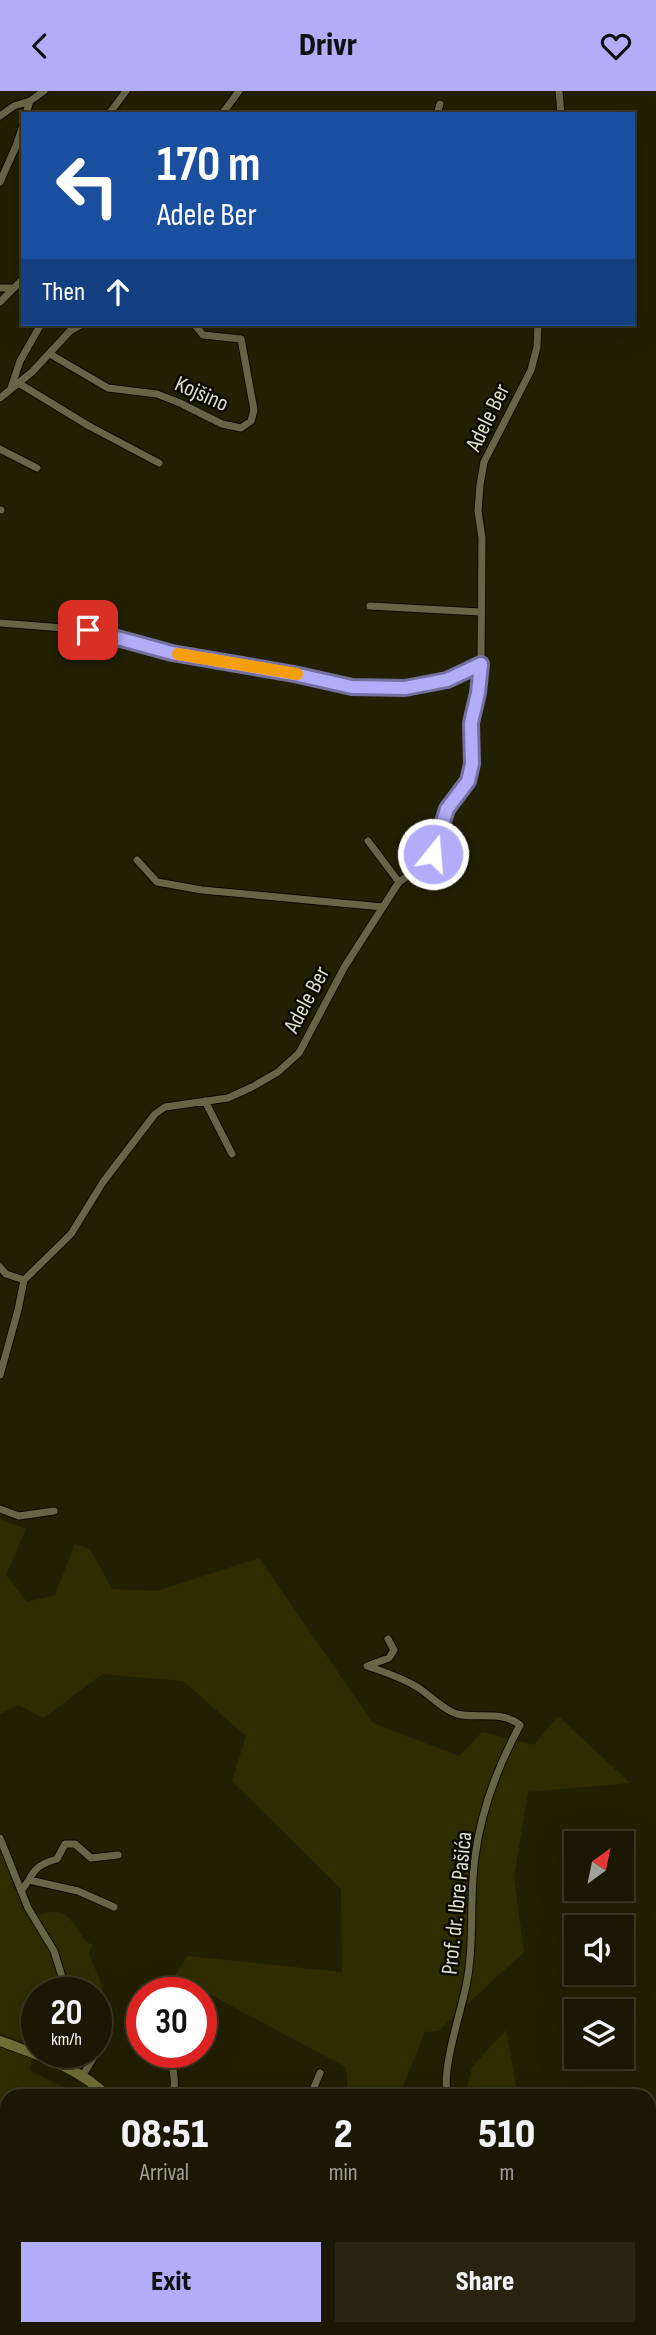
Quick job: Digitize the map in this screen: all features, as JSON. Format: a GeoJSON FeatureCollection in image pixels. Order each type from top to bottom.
{"type":"FeatureCollection","features":[{"type":"Feature","properties":{"kind":"street"},"geometry":{"type":"LineString","coordinates":[[0,116],[13,106],[30,101],[44,91]]}},
{"type":"Feature","properties":{"kind":"street"},"geometry":{"type":"LineString","coordinates":[[110,112],[125,91]]}},
{"type":"Feature","properties":{"kind":"street"},"geometry":{"type":"LineString","coordinates":[[223,112],[239,91]]}},
{"type":"Feature","properties":{"kind":"street"},"geometry":{"type":"LineString","coordinates":[[559,91],[561,112]]}},
{"type":"Feature","properties":{"kind":"street"},"geometry":{"type":"LineString","coordinates":[[27,112],[30,101]]}},
{"type":"Feature","properties":{"kind":"street"},"geometry":{"type":"LineString","coordinates":[[438,112],[440,104]]}},
{"type":"Feature","properties":{"kind":"street"},"geometry":{"type":"LineString","coordinates":[[0,181],[21,131]]}},
{"type":"Feature","properties":{"kind":"street"},"geometry":{"type":"LineString","coordinates":[[0,303],[21,281]]}},
{"type":"Feature","properties":{"kind":"street"},"geometry":{"type":"LineString","coordinates":[[0,288],[14,288]]}},
{"type":"Feature","properties":{"kind":"street"},"geometry":{"type":"LineString","coordinates":[[11,389],[20,361],[38,326]]}},
{"type":"Feature","properties":{"kind":"street"},"geometry":{"type":"LineString","coordinates":[[0,398],[20,384],[70,331],[79,326]]}},
{"type":"Feature","properties":{"kind":"street","name":"Kojšino"},"geometry":{"type":"LineString","coordinates":[[50,354],[108,388],[157,394],[222,424],[241,428],[251,421],[254,410],[241,339],[203,335],[196,326]]}},
{"type":"Feature","properties":{"kind":"street","name":"Adele Ber"},"geometry":{"type":"LineString","coordinates":[[24,1280],[71,1234],[103,1182],[155,1114],[165,1107],[228,1098],[278,1072],[299,1053],[345,966],[399,882],[421,867],[433,854],[447,809],[468,781],[472,764],[471,723],[481,664],[482,538],[478,512],[484,462],[531,370],[537,347],[538,326]]}},
{"type":"Feature","properties":{"kind":"street"},"geometry":{"type":"LineString","coordinates":[[20,384],[89,426],[159,463]]}},
{"type":"Feature","properties":{"kind":"street"},"geometry":{"type":"LineString","coordinates":[[0,449],[37,468]]}},
{"type":"Feature","properties":{"kind":"street"},"geometry":{"type":"LineString","coordinates":[[370,607],[480,612]]}},
{"type":"Feature","properties":{"kind":"street"},"geometry":{"type":"LineString","coordinates":[[0,623],[88,630],[172,653],[352,687],[415,686],[447,680],[481,664]]}},
{"type":"Feature","properties":{"kind":"street"},"geometry":{"type":"LineString","coordinates":[[368,841],[399,882]]}},
{"type":"Feature","properties":{"kind":"street"},"geometry":{"type":"LineString","coordinates":[[137,860],[157,882],[202,890],[383,907]]}},
{"type":"Feature","properties":{"kind":"street"},"geometry":{"type":"LineString","coordinates":[[205,1101],[232,1154]]}},
{"type":"Feature","properties":{"kind":"street"},"geometry":{"type":"LineString","coordinates":[[0,1267],[6,1274],[24,1280],[0,1375]]}},
{"type":"Feature","properties":{"kind":"street"},"geometry":{"type":"LineString","coordinates":[[0,1509],[19,1516],[54,1511]]}},
{"type":"Feature","properties":{"kind":"street","name":"Prof. dr. Ibre Pašića"},"geometry":{"type":"LineString","coordinates":[[388,1639],[394,1650],[389,1658],[367,1666],[418,1687],[456,1714],[513,1719],[520,1725],[500,1761],[475,1857],[467,1983],[445,2089]]}},
{"type":"Feature","properties":{"kind":"street"},"geometry":{"type":"LineString","coordinates":[[0,1838],[28,1908],[54,1951],[62,1977]]}},
{"type":"Feature","properties":{"kind":"street"},"geometry":{"type":"LineString","coordinates":[[21,1891],[33,1870],[57,1859],[65,1845],[75,1844],[91,1858],[118,1855]]}},
{"type":"Feature","properties":{"kind":"street"},"geometry":{"type":"LineString","coordinates":[[29,1880],[78,1891],[114,1907]]}},
{"type":"Feature","properties":{"kind":"street"},"geometry":{"type":"LineString","coordinates":[[0,2041],[65,2065],[83,2075],[99,2089]]}},
{"type":"Feature","properties":{"kind":"street"},"geometry":{"type":"LineString","coordinates":[[83,2075],[88,2068]]}},
{"type":"Feature","properties":{"kind":"street"},"geometry":{"type":"LineString","coordinates":[[172,2068],[176,2084],[174,2089]]}},
{"type":"Feature","properties":{"kind":"street"},"geometry":{"type":"LineString","coordinates":[[313,2089],[320,2073]]}},
{"type":"Feature","properties":{"kind":"shaded area"},"geometry":{"type":"Polygon","coordinates":[[[0,1519],[26,1529],[6,1575],[27,1602],[55,1595],[75,1544],[90,1549],[112,1589],[157,1591],[259,1558],[373,1723],[459,1756],[482,1732],[534,1745],[558,1716],[630,1783],[528,1792],[514,1878],[524,1952],[438,2031],[425,2032],[403,2089],[348,2089],[346,2067],[217,1998],[217,1977],[175,1976],[187,1956],[342,1972],[341,1889],[232,1781],[246,1736],[183,1681],[102,1674],[44,1718],[18,1705],[0,1714],[0,1519]]]}},
{"type":"Feature","properties":{"kind":"shaded area"},"geometry":{"type":"Polygon","coordinates":[[[0,1838],[34,1917],[54,1912],[68,1917],[92,1945],[89,1954],[99,1977],[21,1977],[21,2041],[0,2034],[0,1838]]]}},
{"type":"Feature","properties":{"kind":"shaded area"},"geometry":{"type":"Polygon","coordinates":[[[506,2030],[517,2089],[467,2089],[472,2067],[506,2030]]]}},
{"type":"Feature","properties":{"kind":"shaded area"},"geometry":{"type":"Polygon","coordinates":[[[0,2041],[21,2048],[21,2068],[30,2068],[66,2089],[0,2089],[0,2041]]]}},
{"type":"Feature","properties":{"kind":"slow traffic"},"geometry":{"type":"LineString","coordinates":[[178,654],[297,674]]}},
{"type":"Feature","properties":{"kind":"route"},"geometry":{"type":"LineString","coordinates":[[88,630],[172,653],[352,687],[405,688],[447,680],[481,664],[471,723],[472,764],[468,781],[447,809],[433,854]]}}]}
